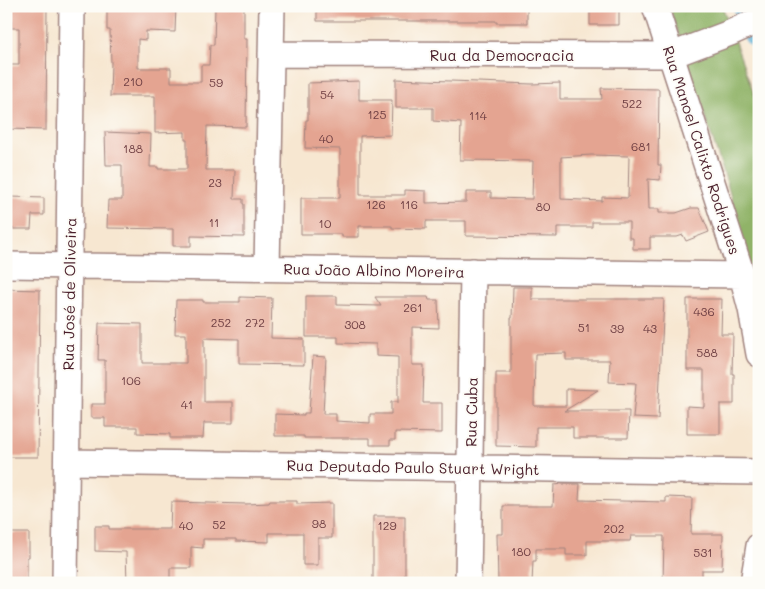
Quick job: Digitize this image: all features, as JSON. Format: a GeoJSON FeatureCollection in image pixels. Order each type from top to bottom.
{"type":"FeatureCollection","features":[{"type":"Feature","properties":{"kind":"street","name":"Rua José de Oliveira"},"geometry":{"type":"LineString","coordinates":[[65,583],[72,6]]}},
{"type":"Feature","properties":{"kind":"street"},"geometry":{"type":"LineString","coordinates":[[267,268],[272,6]]}},
{"type":"Feature","properties":{"kind":"street","name":"Rua Manoel Calixto Rodrigues"},"geometry":{"type":"LineString","coordinates":[[655,6],[742,275],[751,309],[759,354]]}},
{"type":"Feature","properties":{"kind":"street","name":"Rua da Democracia"},"geometry":{"type":"LineString","coordinates":[[271,54],[672,55],[759,20]]}},
{"type":"Feature","properties":{"kind":"street","name":"Rua João Albino Moreira"},"geometry":{"type":"LineString","coordinates":[[6,265],[742,275]]}},
{"type":"Feature","properties":{"kind":"street","name":"Rua Cuba"},"geometry":{"type":"LineString","coordinates":[[468,583],[473,271]]}},
{"type":"Feature","properties":{"kind":"street","name":"Rua Deputado Paulo Stuart Wright"},"geometry":{"type":"LineString","coordinates":[[67,462],[759,472]]}},
{"type":"Feature","properties":{"kind":"street"},"geometry":{"type":"LineString","coordinates":[[753,583],[759,546]]}},
{"type":"Feature","properties":{"kind":"green space"},"geometry":{"type":"Polygon","coordinates":[[[669,6],[722,6],[759,108],[759,298],[727,183],[669,6]]]}},
{"type":"Feature","properties":{"kind":"green space"},"geometry":{"type":"Polygon","coordinates":[[[740,6],[759,6],[759,61],[740,6]]]}},
{"type":"Feature","properties":{"kind":"building"},"geometry":{"type":"Polygon","coordinates":[[[11,6],[47,6],[46,130],[6,129],[6,65],[19,65],[19,28],[11,28],[11,6]]]}},
{"type":"Feature","properties":{"kind":"building"},"geometry":{"type":"Polygon","coordinates":[[[107,6],[176,6],[175,32],[146,31],[146,40],[138,39],[138,68],[171,68],[171,82],[201,82],[201,65],[209,65],[210,45],[214,45],[215,7],[244,7],[244,39],[247,39],[246,127],[207,126],[206,170],[235,170],[234,199],[243,199],[244,237],[191,236],[191,246],[173,246],[173,229],[107,228],[108,200],[122,200],[122,165],[106,165],[105,132],[151,134],[150,167],[158,167],[158,169],[187,169],[187,140],[185,140],[185,132],[155,133],[155,96],[110,96],[110,30],[107,30],[107,6]]]}},
{"type":"Feature","properties":{"kind":"building"},"geometry":{"type":"Polygon","coordinates":[[[317,6],[527,6],[527,23],[496,23],[496,21],[317,21],[317,6]]]}},
{"type":"Feature","properties":{"kind":"building"},"geometry":{"type":"Polygon","coordinates":[[[590,6],[619,6],[619,25],[590,25],[590,6]]]}},
{"type":"Feature","properties":{"kind":"building"},"geometry":{"type":"Polygon","coordinates":[[[396,79],[532,84],[560,83],[560,99],[602,99],[601,88],[659,89],[658,165],[661,165],[660,180],[648,179],[649,209],[659,209],[659,213],[676,213],[691,208],[699,208],[709,232],[686,241],[683,235],[677,237],[650,237],[650,249],[633,249],[633,238],[629,238],[629,222],[592,222],[592,227],[557,227],[557,237],[466,236],[466,221],[426,221],[426,229],[359,226],[359,237],[342,237],[342,234],[301,234],[301,198],[340,198],[340,149],[305,148],[306,120],[308,120],[308,83],[359,81],[359,100],[392,100],[391,135],[360,136],[360,195],[405,195],[405,190],[426,191],[426,203],[466,202],[466,192],[491,192],[491,198],[532,199],[533,161],[460,160],[461,123],[433,121],[433,108],[396,108],[396,79]],[[591,155],[561,157],[561,199],[602,201],[602,197],[628,198],[629,156],[591,155]]]}},
{"type":"Feature","properties":{"kind":"building"},"geometry":{"type":"Polygon","coordinates":[[[6,198],[44,198],[44,215],[32,215],[31,229],[6,229],[6,198]]]}},
{"type":"Feature","properties":{"kind":"building"},"geometry":{"type":"Polygon","coordinates":[[[513,287],[532,287],[532,299],[664,299],[658,419],[633,418],[636,383],[609,382],[610,360],[566,360],[566,353],[535,354],[534,406],[566,406],[566,389],[598,390],[564,411],[629,411],[628,438],[573,438],[573,427],[536,427],[536,447],[496,446],[496,373],[511,373],[513,287]]]}},
{"type":"Feature","properties":{"kind":"building"},"geometry":{"type":"Polygon","coordinates":[[[6,289],[40,290],[38,457],[7,457],[6,289]]]}},
{"type":"Feature","properties":{"kind":"building"},"geometry":{"type":"Polygon","coordinates":[[[306,296],[337,296],[337,305],[381,306],[375,297],[428,297],[429,300],[438,300],[439,328],[412,327],[412,365],[424,365],[423,403],[442,403],[442,433],[395,432],[395,440],[390,440],[390,445],[370,445],[370,438],[275,436],[275,414],[304,415],[304,413],[309,413],[313,356],[326,357],[323,414],[336,414],[336,421],[370,423],[370,414],[391,414],[391,402],[398,402],[398,357],[376,356],[376,344],[338,343],[338,337],[306,337],[306,296]]]}},
{"type":"Feature","properties":{"kind":"building"},"geometry":{"type":"Polygon","coordinates":[[[240,297],[272,298],[271,338],[304,339],[304,365],[239,364],[239,339],[204,338],[204,402],[233,402],[233,423],[204,423],[203,438],[170,438],[170,434],[137,433],[137,427],[105,427],[105,418],[91,418],[91,404],[105,404],[105,360],[98,360],[99,323],[142,324],[142,363],[186,363],[186,334],[175,334],[176,300],[240,302],[240,297]]]}},
{"type":"Feature","properties":{"kind":"building"},"geometry":{"type":"Polygon","coordinates":[[[687,299],[722,299],[721,334],[733,334],[732,374],[734,374],[734,404],[720,404],[720,434],[687,434],[687,406],[704,407],[704,370],[687,370],[687,299]]]}},
{"type":"Feature","properties":{"kind":"building"},"geometry":{"type":"Polygon","coordinates":[[[580,484],[579,500],[666,502],[666,497],[692,498],[691,534],[723,534],[722,570],[702,570],[702,583],[663,583],[664,536],[631,536],[630,541],[587,541],[587,555],[566,555],[566,549],[536,549],[536,561],[533,561],[532,583],[498,583],[497,534],[503,534],[503,506],[553,506],[554,485],[580,484]]]}},
{"type":"Feature","properties":{"kind":"building"},"geometry":{"type":"Polygon","coordinates":[[[270,501],[297,501],[297,504],[332,503],[332,538],[318,538],[318,565],[303,565],[303,533],[269,533],[269,542],[203,539],[203,548],[191,547],[191,568],[170,568],[170,583],[127,583],[126,552],[95,551],[95,526],[109,526],[109,529],[170,529],[171,502],[246,504],[269,503],[270,501]]]}},
{"type":"Feature","properties":{"kind":"building"},"geometry":{"type":"Polygon","coordinates":[[[373,516],[405,516],[405,583],[373,583],[373,516]]]}},
{"type":"Feature","properties":{"kind":"building"},"geometry":{"type":"Polygon","coordinates":[[[8,533],[29,533],[27,583],[6,583],[8,533]]]}},
{"type":"Feature","properties":{"kind":"waterway"},"geometry":{"type":"LineString","coordinates":[[750,6],[759,31]]}}]}
